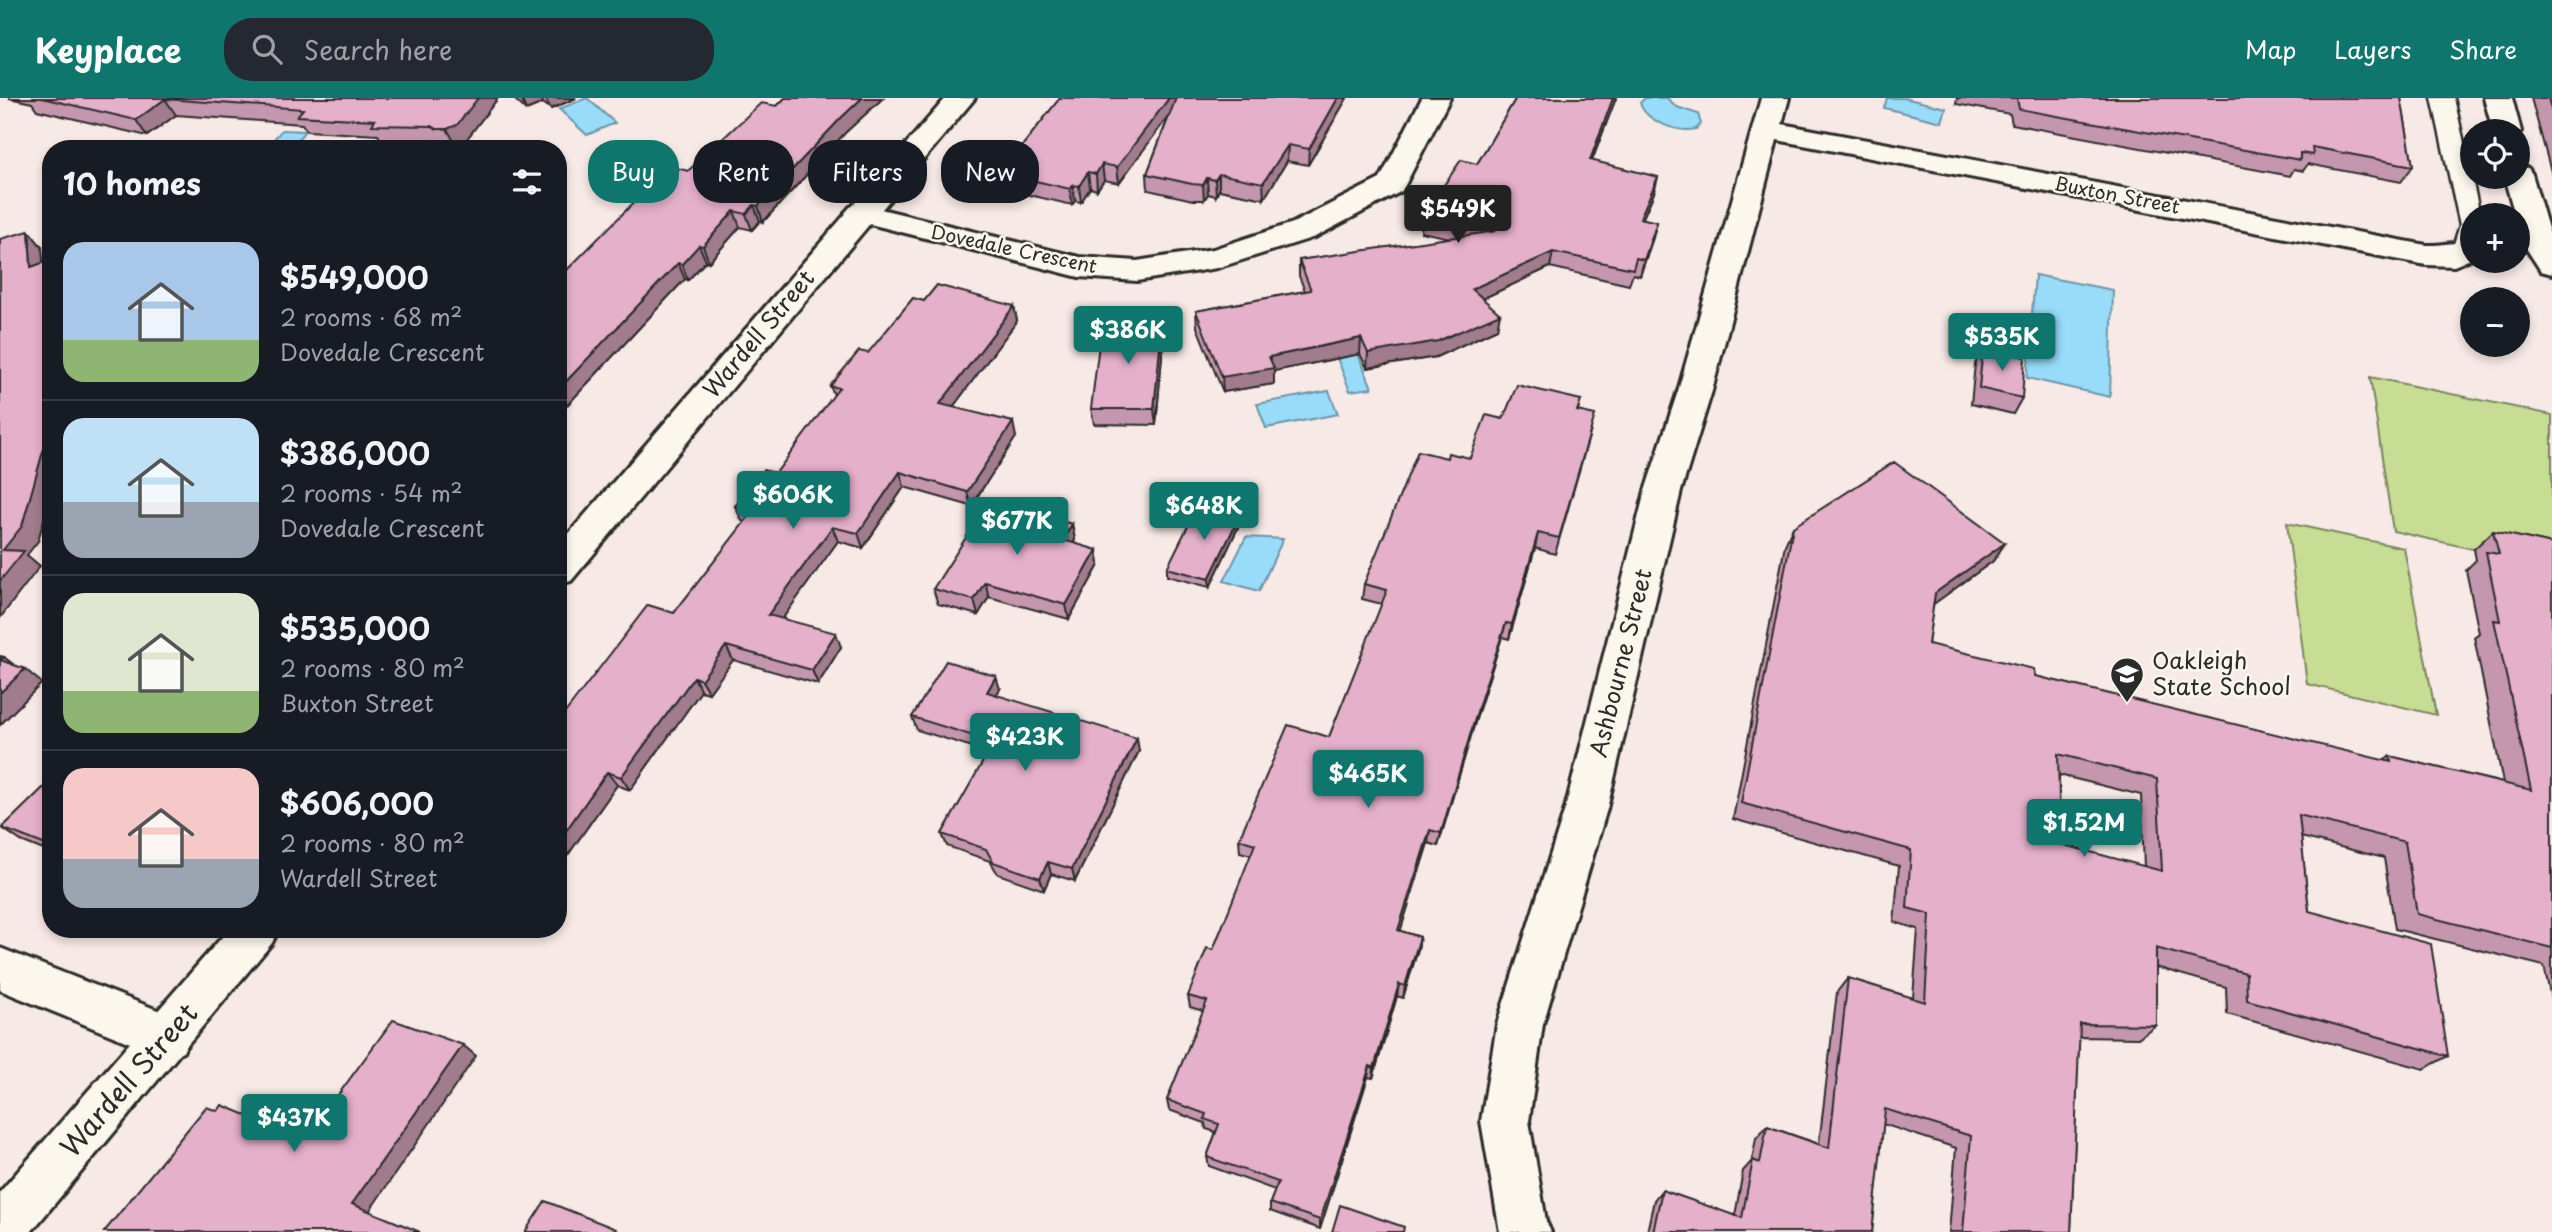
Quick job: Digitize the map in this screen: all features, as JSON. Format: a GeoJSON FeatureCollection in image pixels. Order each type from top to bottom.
{"type":"FeatureCollection","features":[{"type":"Feature","properties":{"kind":"main road","name":"Wardell Street"},"geometry":{"type":"LineString","coordinates":[[567,560],[860,213],[961,98]]}},
{"type":"Feature","properties":{"kind":"main road","name":"Dovedale Crescent"},"geometry":{"type":"LineString","coordinates":[[860,213],[1079,267],[1137,271],[1217,258],[1304,229],[1392,185],[1436,98]]}},
{"type":"Feature","properties":{"kind":"main road"},"geometry":{"type":"LineString","coordinates":[[2498,98],[2504,119]]}},
{"type":"Feature","properties":{"kind":"main road","name":"Buxton Street"},"geometry":{"type":"LineString","coordinates":[[1772,114],[2426,255],[2448,257],[2460,252]]}},
{"type":"Feature","properties":{"kind":"main road","name":"Ashbourne Street"},"geometry":{"type":"LineString","coordinates":[[1526,1232],[1522,1224],[1505,1121],[1520,1024],[1586,809],[1663,491],[1695,391],[1772,114]]}},
{"type":"Feature","properties":{"kind":"main road"},"geometry":{"type":"LineString","coordinates":[[2522,189],[2537,242],[2551,263]]}},
{"type":"Feature","properties":{"kind":"main road","name":"Wardell Street"},"geometry":{"type":"LineString","coordinates":[[0,1230],[249,938]]}},
{"type":"Feature","properties":{"kind":"main road"},"geometry":{"type":"LineString","coordinates":[[0,969],[167,1036]]}},
{"type":"Feature","properties":{"kind":"lane"},"geometry":{"type":"LineString","coordinates":[[2443,98],[2466,203]]}},
{"type":"Feature","properties":{"kind":"green space"},"geometry":{"type":"Polygon","coordinates":[[[2370,377],[2552,415],[2552,567],[2393,531],[2370,377]]]}},
{"type":"Feature","properties":{"kind":"green space"},"geometry":{"type":"Polygon","coordinates":[[[2287,523],[2404,548],[2436,715],[2307,684],[2287,523]]]}},
{"type":"Feature","properties":{"kind":"water"},"geometry":{"type":"Polygon","coordinates":[[[587,98],[615,123],[587,135],[559,109],[587,98]]]}},
{"type":"Feature","properties":{"kind":"water"},"geometry":{"type":"Polygon","coordinates":[[[1645,98],[1667,98],[1677,107],[1698,114],[1701,124],[1696,129],[1689,130],[1663,125],[1643,110],[1640,103],[1645,98]]]}},
{"type":"Feature","properties":{"kind":"water"},"geometry":{"type":"Polygon","coordinates":[[[1887,98],[1904,98],[1946,108],[1942,122],[1884,108],[1887,98]]]}},
{"type":"Feature","properties":{"kind":"water"},"geometry":{"type":"Polygon","coordinates":[[[282,130],[305,131],[298,140],[273,140],[282,130]]]}},
{"type":"Feature","properties":{"kind":"water"},"geometry":{"type":"Polygon","coordinates":[[[2035,275],[2113,290],[2110,397],[2027,378],[2035,275]]]}},
{"type":"Feature","properties":{"kind":"water"},"geometry":{"type":"Polygon","coordinates":[[[1358,354],[1372,388],[1350,391],[1337,358],[1358,354]]]}},
{"type":"Feature","properties":{"kind":"water"},"geometry":{"type":"Polygon","coordinates":[[[1329,391],[1338,414],[1266,428],[1257,404],[1329,391]]]}},
{"type":"Feature","properties":{"kind":"water"},"geometry":{"type":"Polygon","coordinates":[[[1246,537],[1283,539],[1259,591],[1224,581],[1246,537]]]}},
{"type":"Feature","properties":{"kind":"building"},"geometry":{"type":"Polygon","coordinates":[[[42,98],[478,98],[457,125],[437,129],[432,126],[372,125],[375,120],[297,116],[303,109],[165,99],[136,120],[42,98]]]}},
{"type":"Feature","properties":{"kind":"building"},"geometry":{"type":"Polygon","coordinates":[[[785,98],[862,98],[820,140],[808,140],[808,153],[794,168],[794,140],[721,140],[761,103],[777,106],[785,98]]]}},
{"type":"Feature","properties":{"kind":"building"},"geometry":{"type":"Polygon","coordinates":[[[1060,98],[1169,98],[1117,167],[1102,164],[1096,174],[1088,172],[1079,186],[1073,185],[1070,189],[1039,182],[1039,140],[1027,140],[1060,98]]]}},
{"type":"Feature","properties":{"kind":"building"},"geometry":{"type":"Polygon","coordinates":[[[1176,98],[1338,98],[1309,149],[1288,145],[1263,183],[1219,174],[1215,180],[1207,178],[1203,185],[1147,174],[1176,98]]]}},
{"type":"Feature","properties":{"kind":"building"},"geometry":{"type":"Polygon","coordinates":[[[1516,98],[1613,98],[1590,160],[1658,177],[1640,218],[1657,222],[1644,260],[1636,258],[1633,269],[1553,252],[1472,289],[1500,314],[1438,341],[1368,353],[1361,338],[1269,357],[1274,368],[1222,377],[1196,311],[1311,290],[1299,260],[1496,231],[1423,216],[1461,160],[1477,164],[1516,98]]]}},
{"type":"Feature","properties":{"kind":"building"},"geometry":{"type":"Polygon","coordinates":[[[2017,98],[2401,98],[2413,166],[2312,147],[2313,155],[2300,153],[2300,160],[2019,109],[2017,98]]]}},
{"type":"Feature","properties":{"kind":"building"},"geometry":{"type":"Polygon","coordinates":[[[693,166],[693,203],[761,203],[754,205],[746,214],[734,211],[703,246],[699,245],[682,264],[678,263],[567,380],[567,270],[633,203],[679,203],[679,169],[688,171],[693,166]]]}},
{"type":"Feature","properties":{"kind":"building"},"geometry":{"type":"Polygon","coordinates":[[[29,231],[31,267],[42,263],[42,455],[22,526],[3,550],[24,551],[0,581],[0,239],[29,231]]]}},
{"type":"Feature","properties":{"kind":"building"},"geometry":{"type":"Polygon","coordinates":[[[937,285],[1014,306],[940,404],[1013,422],[967,492],[900,472],[858,533],[832,527],[768,615],[836,633],[812,670],[726,646],[701,680],[694,677],[621,777],[607,772],[567,829],[567,710],[648,605],[674,613],[753,511],[735,506],[763,470],[776,473],[839,388],[830,386],[859,351],[868,353],[913,298],[924,301],[937,285]]]}},
{"type":"Feature","properties":{"kind":"building"},"geometry":{"type":"Polygon","coordinates":[[[1163,317],[1154,409],[1091,409],[1101,328],[1163,317]]]}},
{"type":"Feature","properties":{"kind":"building"},"geometry":{"type":"Polygon","coordinates":[[[1983,348],[2025,357],[2022,398],[1979,388],[1983,348]]]}},
{"type":"Feature","properties":{"kind":"building"},"geometry":{"type":"Polygon","coordinates":[[[1517,385],[1581,400],[1577,411],[1595,415],[1559,538],[1538,533],[1512,624],[1506,623],[1482,695],[1441,833],[1430,830],[1398,930],[1420,937],[1405,986],[1399,984],[1374,1068],[1370,1066],[1320,1220],[1270,1203],[1278,1182],[1207,1157],[1219,1124],[1204,1119],[1206,1114],[1167,1100],[1207,1001],[1188,996],[1207,948],[1213,950],[1255,844],[1239,839],[1288,725],[1329,737],[1387,590],[1364,584],[1418,451],[1447,458],[1448,453],[1470,458],[1486,415],[1503,419],[1517,385]]]}},
{"type":"Feature","properties":{"kind":"building"},"geometry":{"type":"Polygon","coordinates":[[[1894,462],[2005,543],[1935,593],[1928,644],[2034,669],[2035,676],[2391,762],[2390,756],[2531,790],[2494,620],[2500,621],[2486,552],[2499,554],[2493,531],[2552,544],[2552,948],[2417,914],[2405,842],[2299,815],[2309,911],[2431,944],[2448,1056],[2247,1000],[2246,973],[2156,948],[2156,1025],[2080,1024],[2071,1232],[1963,1232],[1971,1136],[1885,1109],[1872,1232],[1653,1232],[1662,1190],[1742,1218],[1753,1160],[1760,1163],[1767,1126],[1829,1148],[1848,978],[1925,1002],[1930,914],[1907,908],[1911,850],[1741,803],[1793,527],[1894,462]],[[2058,754],[2060,844],[2162,871],[2157,779],[2058,754]]]}},
{"type":"Feature","properties":{"kind":"building"},"geometry":{"type":"Polygon","coordinates":[[[989,502],[1072,524],[1063,540],[1097,550],[1066,605],[985,582],[974,600],[933,589],[989,502]]]}},
{"type":"Feature","properties":{"kind":"building"},"geometry":{"type":"Polygon","coordinates":[[[1199,504],[1240,515],[1209,579],[1167,568],[1199,504]]]}},
{"type":"Feature","properties":{"kind":"building"},"geometry":{"type":"Polygon","coordinates":[[[0,660],[25,669],[0,693],[0,660]]]}},
{"type":"Feature","properties":{"kind":"building"},"geometry":{"type":"Polygon","coordinates":[[[946,661],[996,676],[987,692],[1137,738],[1072,869],[1048,862],[1040,878],[993,862],[986,849],[942,834],[994,742],[912,717],[946,661]]]}},
{"type":"Feature","properties":{"kind":"building"},"geometry":{"type":"Polygon","coordinates":[[[42,789],[42,844],[2,828],[42,789]]]}},
{"type":"Feature","properties":{"kind":"building"},"geometry":{"type":"Polygon","coordinates":[[[393,1020],[463,1045],[352,1204],[420,1232],[104,1232],[206,1107],[218,1111],[222,1105],[285,1131],[304,1106],[324,1114],[393,1020]]]}},
{"type":"Feature","properties":{"kind":"building"},"geometry":{"type":"Polygon","coordinates":[[[545,1201],[616,1229],[614,1232],[525,1232],[545,1201]]]}},
{"type":"Feature","properties":{"kind":"building"},"geometry":{"type":"Polygon","coordinates":[[[1340,1205],[1404,1227],[1403,1232],[1332,1232],[1340,1205]]]}},
{"type":"Feature","properties":{"kind":"place","name":"Oakleigh State School"},"geometry":{"type":"Point","coordinates":[2127,704]}}]}
